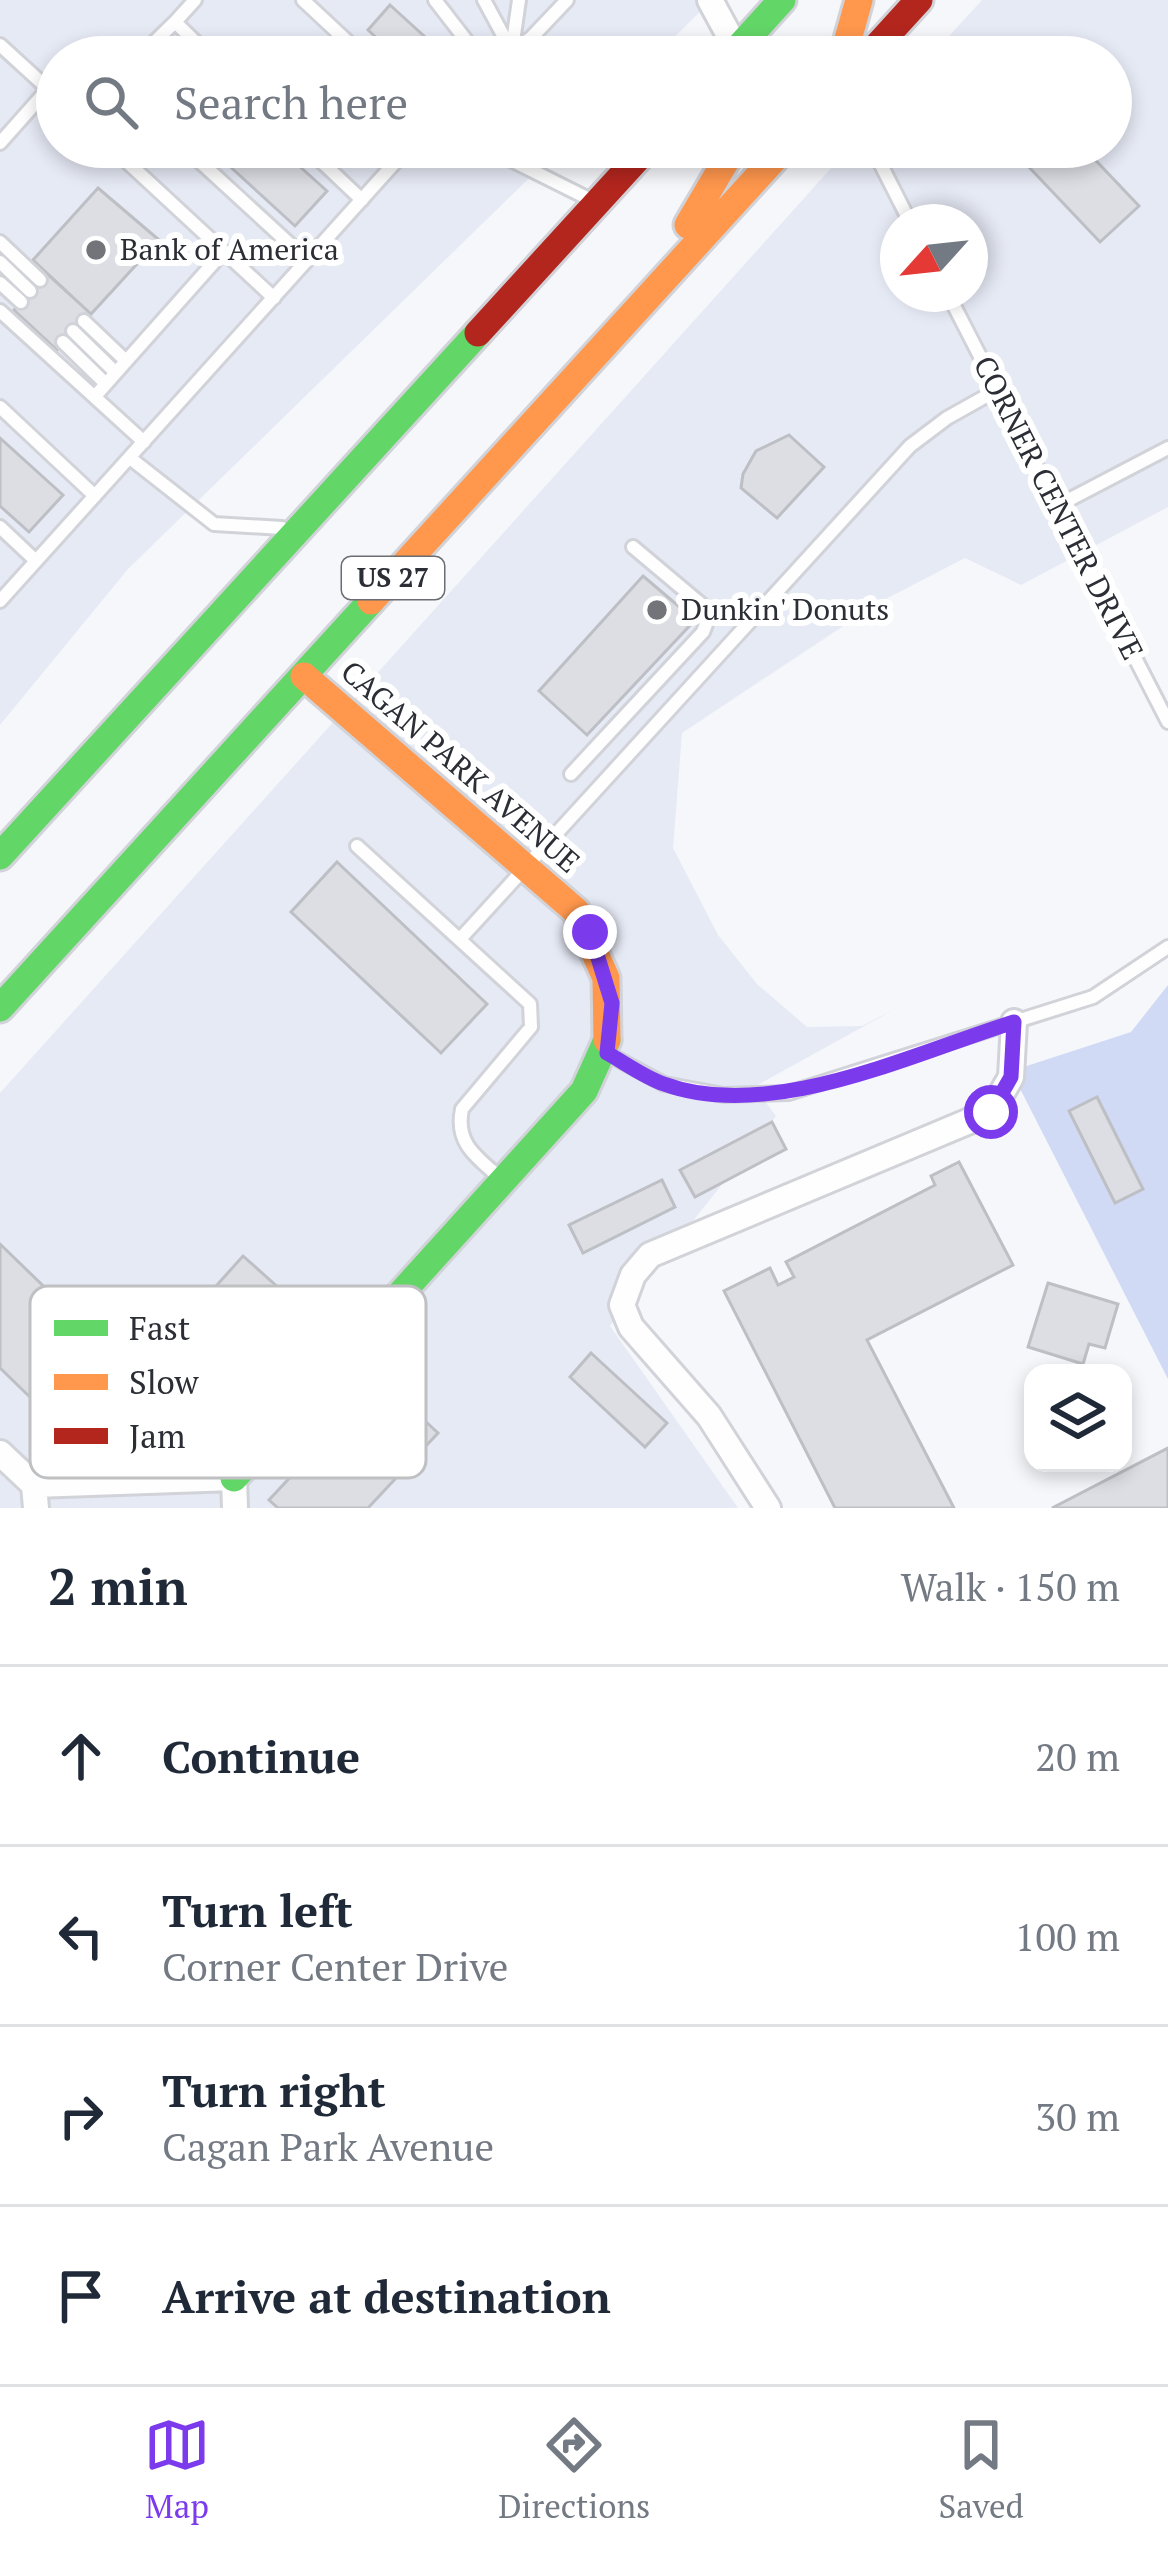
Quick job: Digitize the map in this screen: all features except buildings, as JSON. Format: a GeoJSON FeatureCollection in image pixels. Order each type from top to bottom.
{"type":"FeatureCollection","features":[{"type":"Feature","properties":{"kind":"main road"},"geometry":{"type":"LineString","coordinates":[[849,36],[859,0]]}},
{"type":"Feature","properties":{"kind":"main road"},"geometry":{"type":"LineString","coordinates":[[886,36],[919,0]]}},
{"type":"Feature","properties":{"kind":"main road"},"geometry":{"type":"LineString","coordinates":[[747,36],[772,4]]}},
{"type":"Feature","properties":{"kind":"main road"},"geometry":{"type":"LineString","coordinates":[[768,36],[772,4]]}},
{"type":"Feature","properties":{"kind":"main road"},"geometry":{"type":"LineString","coordinates":[[0,856],[32,811],[302,527],[629,168]]}},
{"type":"Feature","properties":{"kind":"main road"},"geometry":{"type":"LineString","coordinates":[[641,305],[722,168]]}},
{"type":"Feature","properties":{"kind":"main road","name":"US 27"},"geometry":{"type":"LineString","coordinates":[[0,1008],[766,168]]}},
{"type":"Feature","properties":{"kind":"main road","name":"CAGAN PARK AVENUE"},"geometry":{"type":"LineString","coordinates":[[304,676],[576,911],[601,953],[612,1003],[607,1053]]}},
{"type":"Feature","properties":{"kind":"main road"},"geometry":{"type":"LineString","coordinates":[[408,1286],[584,1091],[607,1053]]}},
{"type":"Feature","properties":{"kind":"street"},"geometry":{"type":"LineString","coordinates":[[710,0],[725,36]]}},
{"type":"Feature","properties":{"kind":"street"},"geometry":{"type":"LineString","coordinates":[[768,1508],[709,1416],[631,1327],[622,1306],[632,1275],[650,1255],[991,1112],[1011,1077],[1014,1022]]}},
{"type":"Feature","properties":{"kind":"street"},"geometry":{"type":"LineString","coordinates":[[0,1453],[35,1496],[234,1478],[236,1508]]}},
{"type":"Feature","properties":{"kind":"lane"},"geometry":{"type":"LineString","coordinates":[[161,36],[195,0]]}},
{"type":"Feature","properties":{"kind":"lane"},"geometry":{"type":"LineString","coordinates":[[303,0],[342,36]]}},
{"type":"Feature","properties":{"kind":"lane"},"geometry":{"type":"LineString","coordinates":[[435,0],[463,36]]}},
{"type":"Feature","properties":{"kind":"lane"},"geometry":{"type":"LineString","coordinates":[[484,0],[499,36]]}},
{"type":"Feature","properties":{"kind":"lane"},"geometry":{"type":"LineString","coordinates":[[510,36],[519,0]]}},
{"type":"Feature","properties":{"kind":"lane"},"geometry":{"type":"LineString","coordinates":[[534,36],[567,0]]}},
{"type":"Feature","properties":{"kind":"lane"},"geometry":{"type":"LineString","coordinates":[[175,22],[190,36]]}},
{"type":"Feature","properties":{"kind":"lane"},"geometry":{"type":"LineString","coordinates":[[0,45],[36,78]]}},
{"type":"Feature","properties":{"kind":"lane"},"geometry":{"type":"LineString","coordinates":[[0,143],[36,108]]}},
{"type":"Feature","properties":{"kind":"lane"},"geometry":{"type":"LineString","coordinates":[[134,168],[274,298]]}},
{"type":"Feature","properties":{"kind":"lane"},"geometry":{"type":"LineString","coordinates":[[207,168],[307,260]]}},
{"type":"Feature","properties":{"kind":"lane"},"geometry":{"type":"LineString","coordinates":[[328,168],[362,200]]}},
{"type":"Feature","properties":{"kind":"lane"},"geometry":{"type":"LineString","coordinates":[[0,601],[391,168]]}},
{"type":"Feature","properties":{"kind":"lane"},"geometry":{"type":"LineString","coordinates":[[526,168],[597,203]]}},
{"type":"Feature","properties":{"kind":"lane"},"geometry":{"type":"LineString","coordinates":[[883,168],[901,204]]}},
{"type":"Feature","properties":{"kind":"lane"},"geometry":{"type":"LineString","coordinates":[[0,242],[30,291]]}},
{"type":"Feature","properties":{"kind":"lane"},"geometry":{"type":"LineString","coordinates":[[101,389],[224,251]]}},
{"type":"Feature","properties":{"kind":"lane"},"geometry":{"type":"LineString","coordinates":[[0,262],[30,291]]}},
{"type":"Feature","properties":{"kind":"lane"},"geometry":{"type":"LineString","coordinates":[[0,283],[30,291]]}},
{"type":"Feature","properties":{"kind":"lane"},"geometry":{"type":"LineString","coordinates":[[0,311],[101,389]]}},
{"type":"Feature","properties":{"kind":"lane","name":"CORNER CENTER DRIVE"},"geometry":{"type":"LineString","coordinates":[[957,312],[1168,722]]}},
{"type":"Feature","properties":{"kind":"lane"},"geometry":{"type":"LineString","coordinates":[[84,321],[126,361]]}},
{"type":"Feature","properties":{"kind":"lane"},"geometry":{"type":"LineString","coordinates":[[116,372],[68,337],[101,389],[144,442]]}},
{"type":"Feature","properties":{"kind":"lane"},"geometry":{"type":"LineString","coordinates":[[461,938],[910,446],[934,426],[998,390]]}},
{"type":"Feature","properties":{"kind":"lane"},"geometry":{"type":"LineString","coordinates":[[0,407],[95,496]]}},
{"type":"Feature","properties":{"kind":"lane"},"geometry":{"type":"LineString","coordinates":[[1057,506],[1168,448]]}},
{"type":"Feature","properties":{"kind":"lane"},"geometry":{"type":"LineString","coordinates":[[130,458],[214,524],[302,527]]}},
{"type":"Feature","properties":{"kind":"lane"},"geometry":{"type":"LineString","coordinates":[[0,527],[36,561]]}},
{"type":"Feature","properties":{"kind":"lane"},"geometry":{"type":"LineString","coordinates":[[572,774],[704,632],[708,619],[702,605],[633,547]]}},
{"type":"Feature","properties":{"kind":"lane"},"geometry":{"type":"LineString","coordinates":[[357,846],[530,1004],[531,1027],[462,1109],[458,1125],[469,1151],[504,1180]]}},
{"type":"Feature","properties":{"kind":"lane"},"geometry":{"type":"LineString","coordinates":[[607,1053],[664,1084],[724,1095],[789,1093],[1093,997],[1131,977],[1168,947]]}},
{"type":"Feature","properties":{"kind":"shaded area"},"geometry":{"type":"Polygon","coordinates":[[[0,0],[712,0],[675,36],[36,36],[36,168],[539,168],[128,569],[0,725],[0,0]]]}},
{"type":"Feature","properties":{"kind":"shaded area"},"geometry":{"type":"Polygon","coordinates":[[[982,0],[1168,0],[1168,507],[1021,585],[965,558],[878,603],[682,733],[673,848],[718,935],[757,984],[807,1027],[862,1026],[897,1008],[754,1087],[776,1116],[610,1326],[738,1508],[0,1508],[0,1093],[831,168],[1132,168],[1132,36],[949,36],[982,0]]]}},
{"type":"Feature","properties":{"kind":"shaded area"},"geometry":{"type":"Polygon","coordinates":[[[1168,985],[1168,1379],[1011,1071],[1131,1032],[1168,985]]]}},
{"type":"Feature","properties":{"kind":"traffic: fast"},"geometry":{"type":"LineString","coordinates":[[749,36],[782,0]]}},
{"type":"Feature","properties":{"kind":"traffic: fast"},"geometry":{"type":"LineString","coordinates":[[0,856],[478,333]]}},
{"type":"Feature","properties":{"kind":"traffic: fast"},"geometry":{"type":"LineString","coordinates":[[0,1008],[371,601]]}},
{"type":"Feature","properties":{"kind":"traffic: fast"},"geometry":{"type":"LineString","coordinates":[[408,1286],[584,1091],[607,1040]]}},
{"type":"Feature","properties":{"kind":"traffic: slow"},"geometry":{"type":"LineString","coordinates":[[849,36],[859,0]]}},
{"type":"Feature","properties":{"kind":"traffic: slow"},"geometry":{"type":"LineString","coordinates":[[688,225],[722,168]]}},
{"type":"Feature","properties":{"kind":"traffic: slow"},"geometry":{"type":"LineString","coordinates":[[371,601],[766,168]]}},
{"type":"Feature","properties":{"kind":"traffic: slow"},"geometry":{"type":"LineString","coordinates":[[304,676],[576,911],[606,978],[607,1040]]}},
{"type":"Feature","properties":{"kind":"traffic: jam"},"geometry":{"type":"LineString","coordinates":[[886,36],[919,0]]}},
{"type":"Feature","properties":{"kind":"traffic: jam"},"geometry":{"type":"LineString","coordinates":[[478,333],[629,168]]}},
{"type":"Feature","properties":{"kind":"place","name":"Bank of America"},"geometry":{"type":"Point","coordinates":[96,250]}},
{"type":"Feature","properties":{"kind":"place","name":"Dunkin' Donuts"},"geometry":{"type":"Point","coordinates":[657,610]}},
{"type":"Feature","properties":{"kind":"route"},"geometry":{"type":"LineString","coordinates":[[590,932],[601,953],[612,1003],[607,1053],[664,1084],[724,1095],[789,1093],[1014,1022],[1011,1077],[991,1112]]}}]}
